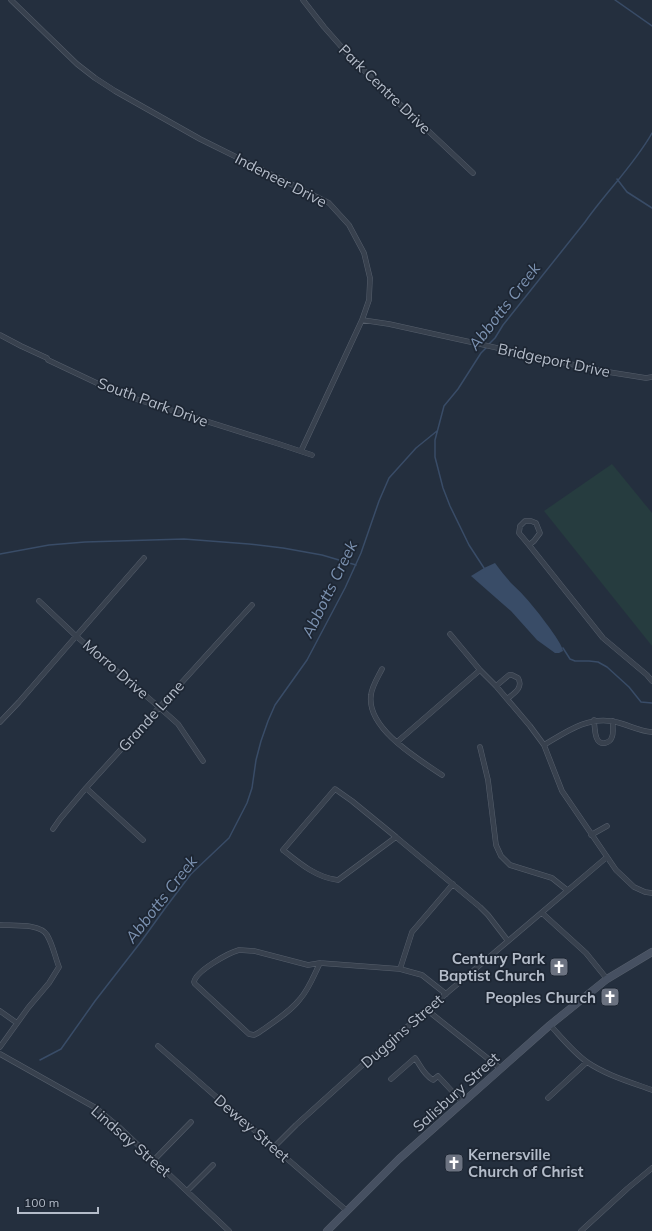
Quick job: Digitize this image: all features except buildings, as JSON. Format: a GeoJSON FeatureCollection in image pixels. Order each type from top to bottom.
{"type":"FeatureCollection","features":[{"type":"Feature","properties":{"kind":"main road","name":"Salisbury Street"},"geometry":{"type":"LineString","coordinates":[[327,1231],[399,1160],[550,1025],[607,979],[652,952]]}},
{"type":"Feature","properties":{"kind":"street","name":"Indeneer Drive"},"geometry":{"type":"LineString","coordinates":[[11,0],[77,64],[95,78],[200,139],[329,203],[349,225],[364,253],[370,278],[369,300],[362,320],[301,451]]}},
{"type":"Feature","properties":{"kind":"street","name":"Park Centre Drive"},"geometry":{"type":"LineString","coordinates":[[303,0],[353,60],[473,172]]}},
{"type":"Feature","properties":{"kind":"street","name":"Bridgeport Drive"},"geometry":{"type":"LineString","coordinates":[[362,320],[389,324],[602,371],[646,378],[652,377]]}},
{"type":"Feature","properties":{"kind":"street","name":"South Park Drive"},"geometry":{"type":"LineString","coordinates":[[0,335],[47,358],[48,360],[120,394],[312,455]]}},
{"type":"Feature","properties":{"kind":"street"},"geometry":{"type":"LineString","coordinates":[[529,545],[540,533],[536,523],[525,521],[520,526],[519,533],[603,638],[652,681]]}},
{"type":"Feature","properties":{"kind":"street"},"geometry":{"type":"LineString","coordinates":[[0,722],[144,558]]}},
{"type":"Feature","properties":{"kind":"street","name":"Morro Drive"},"geometry":{"type":"LineString","coordinates":[[39,601],[76,636],[178,724],[203,760]]}},
{"type":"Feature","properties":{"kind":"street","name":"Grande Lane"},"geometry":{"type":"LineString","coordinates":[[53,829],[60,818],[86,788],[252,605]]}},
{"type":"Feature","properties":{"kind":"street"},"geometry":{"type":"LineString","coordinates":[[450,634],[530,726],[544,745],[562,792],[616,870],[634,887],[645,892],[652,893]]}},
{"type":"Feature","properties":{"kind":"street"},"geometry":{"type":"LineString","coordinates":[[382,669],[371,695],[372,710],[378,723],[408,752],[442,775]]}},
{"type":"Feature","properties":{"kind":"street"},"geometry":{"type":"LineString","coordinates":[[398,742],[480,670]]}},
{"type":"Feature","properties":{"kind":"street"},"geometry":{"type":"LineString","coordinates":[[496,686],[509,674],[512,674],[518,678],[520,685],[519,689],[507,700]]}},
{"type":"Feature","properties":{"kind":"street"},"geometry":{"type":"LineString","coordinates":[[544,745],[579,725],[594,720],[612,721],[642,731],[652,732]]}},
{"type":"Feature","properties":{"kind":"street"},"geometry":{"type":"LineString","coordinates":[[594,720],[596,738],[604,744],[612,738],[612,721]]}},
{"type":"Feature","properties":{"kind":"street"},"geometry":{"type":"LineString","coordinates":[[480,748],[488,780],[496,845],[501,856],[510,865],[552,878],[567,890]]}},
{"type":"Feature","properties":{"kind":"street"},"geometry":{"type":"LineString","coordinates":[[86,788],[143,840]]}},
{"type":"Feature","properties":{"kind":"street"},"geometry":{"type":"LineString","coordinates":[[396,837],[338,880],[331,880],[306,868],[283,850],[335,789],[352,801],[396,837],[465,894],[488,915],[508,941]]}},
{"type":"Feature","properties":{"kind":"street"},"geometry":{"type":"LineString","coordinates":[[592,835],[607,826]]}},
{"type":"Feature","properties":{"kind":"street","name":"Duggins Street"},"geometry":{"type":"LineString","coordinates":[[274,1147],[296,1125],[368,1060],[607,857]]}},
{"type":"Feature","properties":{"kind":"street"},"geometry":{"type":"LineString","coordinates":[[400,969],[412,932],[453,884]]}},
{"type":"Feature","properties":{"kind":"street"},"geometry":{"type":"LineString","coordinates":[[542,912],[586,952],[607,979]]}},
{"type":"Feature","properties":{"kind":"street"},"geometry":{"type":"LineString","coordinates":[[0,925],[36,927],[42,930],[47,935],[60,967],[0,1046]]}},
{"type":"Feature","properties":{"kind":"street"},"geometry":{"type":"LineString","coordinates":[[320,963],[306,991],[300,999],[282,1016],[254,1035],[249,1034],[194,982],[195,977],[207,968],[232,952],[239,950],[254,951],[308,965],[320,963],[400,969],[422,975],[446,994]]}},
{"type":"Feature","properties":{"kind":"street"},"geometry":{"type":"LineString","coordinates":[[0,1011],[17,1023]]}},
{"type":"Feature","properties":{"kind":"street"},"geometry":{"type":"LineString","coordinates":[[432,1014],[501,1069]]}},
{"type":"Feature","properties":{"kind":"street"},"geometry":{"type":"LineString","coordinates":[[550,1025],[577,1054],[587,1062],[615,1076],[652,1090]]}},
{"type":"Feature","properties":{"kind":"street","name":"Dewey Street"},"geometry":{"type":"LineString","coordinates":[[158,1046],[347,1210]]}},
{"type":"Feature","properties":{"kind":"street","name":"Lindsay Street"},"geometry":{"type":"LineString","coordinates":[[0,1054],[96,1108],[119,1127],[229,1231]]}},
{"type":"Feature","properties":{"kind":"street"},"geometry":{"type":"LineString","coordinates":[[391,1079],[415,1058],[430,1078],[433,1080],[438,1076],[463,1103]]}},
{"type":"Feature","properties":{"kind":"street"},"geometry":{"type":"LineString","coordinates":[[548,1098],[587,1062]]}},
{"type":"Feature","properties":{"kind":"street"},"geometry":{"type":"LineString","coordinates":[[154,1160],[191,1122]]}},
{"type":"Feature","properties":{"kind":"street"},"geometry":{"type":"LineString","coordinates":[[187,1191],[213,1165]]}},
{"type":"Feature","properties":{"kind":"street"},"geometry":{"type":"LineString","coordinates":[[581,1231],[628,1188],[652,1169]]}},
{"type":"Feature","properties":{"kind":"green space"},"geometry":{"type":"Polygon","coordinates":[[[612,464],[652,513],[652,646],[544,511],[612,464]]]}},
{"type":"Feature","properties":{"kind":"water"},"geometry":{"type":"Polygon","coordinates":[[[495,563],[553,632],[563,651],[555,653],[537,640],[511,611],[471,576],[495,563]]]}},
{"type":"Feature","properties":{"kind":"waterway"},"geometry":{"type":"LineString","coordinates":[[615,0],[652,26]]}},
{"type":"Feature","properties":{"kind":"waterway","name":"Abbotts Creek"},"geometry":{"type":"LineString","coordinates":[[489,344],[637,156],[652,133]]}},
{"type":"Feature","properties":{"kind":"waterway"},"geometry":{"type":"LineString","coordinates":[[617,179],[627,192],[652,208]]}},
{"type":"Feature","properties":{"kind":"waterway"},"geometry":{"type":"LineString","coordinates":[[484,568],[469,545],[443,488],[435,457],[435,440],[444,406],[458,389],[481,353],[487,347]]}},
{"type":"Feature","properties":{"kind":"waterway","name":"Abbotts Creek"},"geometry":{"type":"LineString","coordinates":[[40,1060],[61,1049],[95,1001],[191,874],[229,838],[247,803],[252,788],[256,760],[261,741],[275,705],[307,660],[345,588],[361,553],[379,501],[389,478],[416,448],[437,431]]}},
{"type":"Feature","properties":{"kind":"waterway"},"geometry":{"type":"LineString","coordinates":[[0,554],[49,545],[85,542],[184,539],[283,548],[322,555],[356,565]]}},
{"type":"Feature","properties":{"kind":"waterway"},"geometry":{"type":"LineString","coordinates":[[563,648],[570,659],[575,661],[598,662],[607,667],[629,687],[641,702],[652,703]]}},
{"type":"Feature","properties":{"kind":"place","name":"Century Park Baptist Church"},"geometry":{"type":"Point","coordinates":[559,967]}},
{"type":"Feature","properties":{"kind":"place","name":"Peoples Church"},"geometry":{"type":"Point","coordinates":[610,997]}},
{"type":"Feature","properties":{"kind":"place","name":"Kernersville Church of Christ"},"geometry":{"type":"Point","coordinates":[454,1163]}}]}
